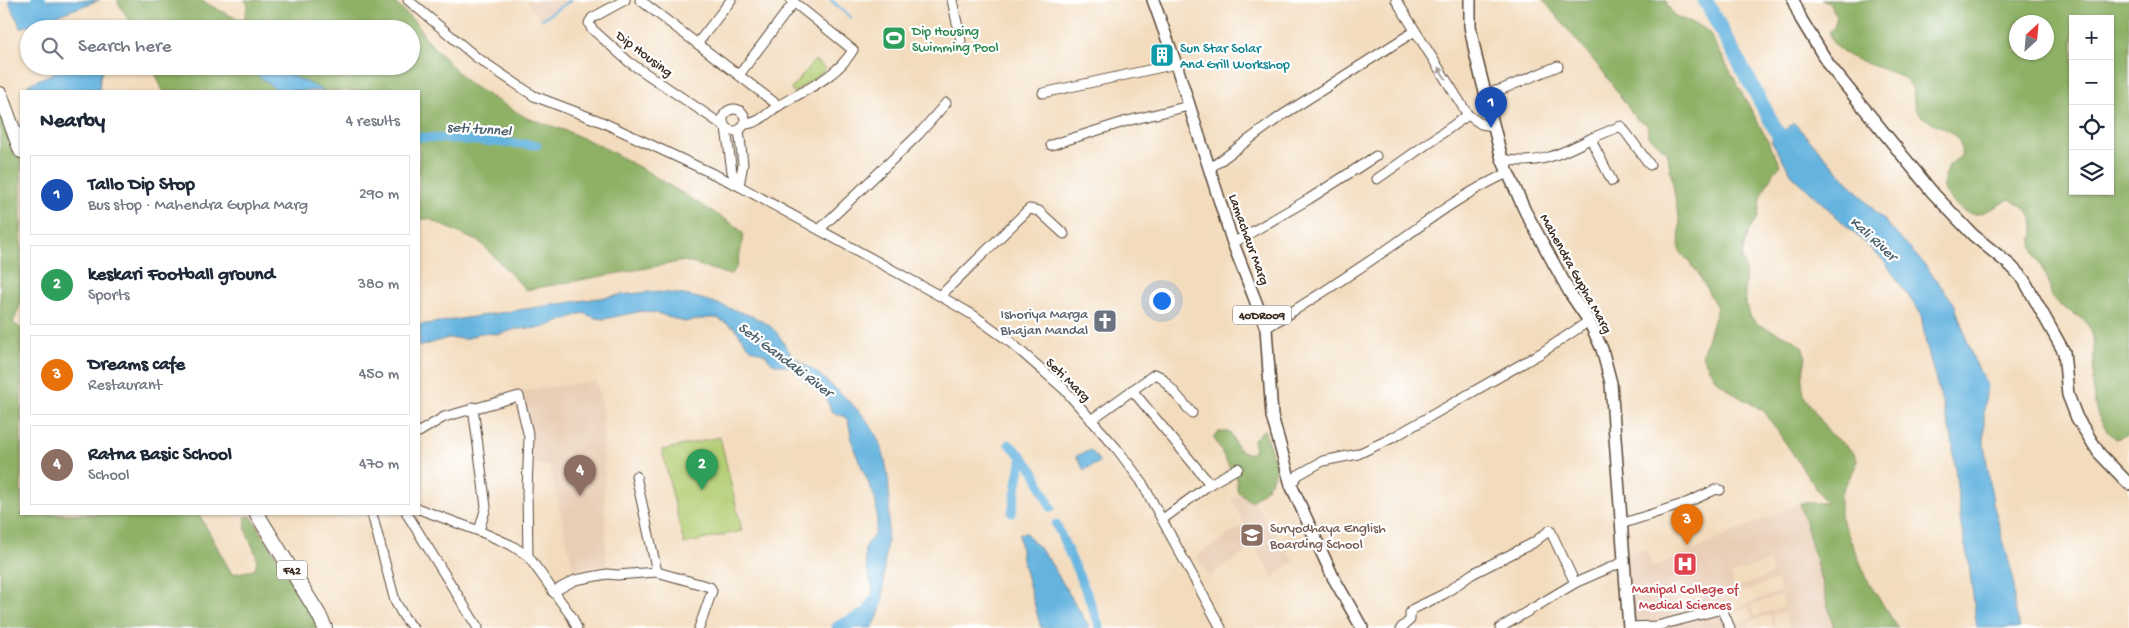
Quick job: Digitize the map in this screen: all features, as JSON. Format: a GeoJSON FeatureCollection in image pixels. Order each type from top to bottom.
{"type":"FeatureCollection","features":[{"type":"Feature","properties":{"kind":"highway"},"geometry":{"type":"LineString","coordinates":[[0,94],[20,148]]}},
{"type":"Feature","properties":{"kind":"highway","name":"F42"},"geometry":{"type":"LineString","coordinates":[[258,515],[319,615],[325,628]]}},
{"type":"Feature","properties":{"kind":"main road","name":"Lamachaur Marg"},"geometry":{"type":"LineString","coordinates":[[1153,0],[1176,64],[1233,243],[1266,328],[1272,416],[1291,485],[1333,577],[1362,628]]}},
{"type":"Feature","properties":{"kind":"main road","name":"Mahendra Gupha Marg"},"geometry":{"type":"LineString","coordinates":[[1470,0],[1470,26],[1502,159],[1525,211],[1588,321],[1602,350],[1611,382],[1629,628]]}},
{"type":"Feature","properties":{"kind":"main road"},"geometry":{"type":"LineString","coordinates":[[1793,0],[1801,19],[1829,65],[1933,193],[1974,236],[2012,266],[2024,280],[2064,352],[2068,395],[2077,418],[2099,453],[2129,484]]}},
{"type":"Feature","properties":{"kind":"street","name":"Seti Marg"},"geometry":{"type":"LineString","coordinates":[[408,0],[476,57],[534,96],[602,122],[739,186],[940,296],[973,315],[1009,341],[1064,389],[1141,481],[1221,628]]}},
{"type":"Feature","properties":{"kind":"street","name":"Dip Housing"},"geometry":{"type":"LineString","coordinates":[[625,0],[592,18],[589,23],[591,28],[629,62],[725,127]]}},
{"type":"Feature","properties":{"kind":"street"},"geometry":{"type":"LineString","coordinates":[[640,0],[779,106]]}},
{"type":"Feature","properties":{"kind":"street"},"geometry":{"type":"LineString","coordinates":[[698,44],[732,0]]}},
{"type":"Feature","properties":{"kind":"street"},"geometry":{"type":"LineString","coordinates":[[952,0],[961,41]]}},
{"type":"Feature","properties":{"kind":"street"},"geometry":{"type":"LineString","coordinates":[[1396,0],[1468,115],[1481,124],[1493,126]]}},
{"type":"Feature","properties":{"kind":"street"},"geometry":{"type":"LineString","coordinates":[[725,127],[732,131],[757,121],[834,72],[853,50],[792,1],[739,75]]}},
{"type":"Feature","properties":{"kind":"street"},"geometry":{"type":"LineString","coordinates":[[1209,169],[1281,116],[1415,31]]}},
{"type":"Feature","properties":{"kind":"street"},"geometry":{"type":"LineString","coordinates":[[1043,93],[1176,64]]}},
{"type":"Feature","properties":{"kind":"street"},"geometry":{"type":"LineString","coordinates":[[1485,93],[1500,90],[1558,66]]}},
{"type":"Feature","properties":{"kind":"street"},"geometry":{"type":"LineString","coordinates":[[820,230],[919,134],[946,103]]}},
{"type":"Feature","properties":{"kind":"street"},"geometry":{"type":"LineString","coordinates":[[1051,145],[1127,121],[1189,106]]}},
{"type":"Feature","properties":{"kind":"street"},"geometry":{"type":"LineString","coordinates":[[733,110],[742,113],[745,119],[742,127],[744,164],[739,186],[732,172],[724,115],[733,110]]}},
{"type":"Feature","properties":{"kind":"street"},"geometry":{"type":"LineString","coordinates":[[1377,180],[1468,115]]}},
{"type":"Feature","properties":{"kind":"street"},"geometry":{"type":"LineString","coordinates":[[1502,159],[1520,163],[1542,160],[1621,126],[1650,165]]}},
{"type":"Feature","properties":{"kind":"street"},"geometry":{"type":"LineString","coordinates":[[1592,138],[1594,146],[1612,181]]}},
{"type":"Feature","properties":{"kind":"street"},"geometry":{"type":"LineString","coordinates":[[1233,243],[1309,199],[1376,156]]}},
{"type":"Feature","properties":{"kind":"street"},"geometry":{"type":"LineString","coordinates":[[1266,328],[1306,304],[1484,183],[1508,173]]}},
{"type":"Feature","properties":{"kind":"street"},"geometry":{"type":"LineString","coordinates":[[940,296],[1029,209],[1039,211],[1064,234]]}},
{"type":"Feature","properties":{"kind":"street"},"geometry":{"type":"LineString","coordinates":[[1291,485],[1298,475],[1323,461],[1358,454],[1392,438],[1541,353],[1588,321]]}},
{"type":"Feature","properties":{"kind":"street"},"geometry":{"type":"LineString","coordinates":[[1091,420],[1155,374],[1161,377],[1192,413]]}},
{"type":"Feature","properties":{"kind":"street"},"geometry":{"type":"LineString","coordinates":[[1132,390],[1210,484]]}},
{"type":"Feature","properties":{"kind":"street"},"geometry":{"type":"LineString","coordinates":[[420,431],[444,417],[473,407],[518,396],[529,438],[527,490],[528,556]]}},
{"type":"Feature","properties":{"kind":"street"},"geometry":{"type":"LineString","coordinates":[[473,407],[486,507],[479,531]]}},
{"type":"Feature","properties":{"kind":"street"},"geometry":{"type":"LineString","coordinates":[[1163,519],[1210,484],[1238,468]]}},
{"type":"Feature","properties":{"kind":"street"},"geometry":{"type":"LineString","coordinates":[[636,476],[657,572]]}},
{"type":"Feature","properties":{"kind":"street"},"geometry":{"type":"LineString","coordinates":[[1621,524],[1686,502],[1717,489],[1720,490]]}},
{"type":"Feature","properties":{"kind":"street"},"geometry":{"type":"LineString","coordinates":[[420,509],[479,531],[511,545],[528,556],[572,617],[577,628]]}},
{"type":"Feature","properties":{"kind":"street"},"geometry":{"type":"LineString","coordinates":[[372,515],[395,601],[413,628]]}},
{"type":"Feature","properties":{"kind":"street"},"geometry":{"type":"LineString","coordinates":[[409,515],[478,628]]}},
{"type":"Feature","properties":{"kind":"street"},"geometry":{"type":"LineString","coordinates":[[1401,628],[1410,620],[1410,613],[1413,609],[1444,594],[1472,574],[1533,543],[1550,530],[1575,583]]}},
{"type":"Feature","properties":{"kind":"street"},"geometry":{"type":"LineString","coordinates":[[1500,628],[1575,583],[1623,562]]}},
{"type":"Feature","properties":{"kind":"street"},"geometry":{"type":"LineString","coordinates":[[553,592],[575,580],[607,574],[657,572],[710,587],[712,591],[699,628]]}},
{"type":"Feature","properties":{"kind":"street"},"geometry":{"type":"LineString","coordinates":[[1629,628],[1657,626],[1722,609],[1730,628]]}},
{"type":"Feature","properties":{"kind":"shaded area"},"geometry":{"type":"Polygon","coordinates":[[[526,0],[574,0],[544,19],[536,14],[526,0]]]}},
{"type":"Feature","properties":{"kind":"shaded area"},"geometry":{"type":"Polygon","coordinates":[[[596,381],[603,416],[606,565],[573,569],[550,466],[532,464],[521,391],[596,381]]]}},
{"type":"Feature","properties":{"kind":"shaded area","name":"Suryodhaya English Boarding School"},"geometry":{"type":"Polygon","coordinates":[[[1245,489],[1294,561],[1273,577],[1254,546],[1209,577],[1196,556],[1244,525],[1232,500],[1245,489]]]}},
{"type":"Feature","properties":{"kind":"shaded area","name":"Manipal College of Medical Sciences"},"geometry":{"type":"Polygon","coordinates":[[[1800,503],[1834,628],[1790,628],[1784,612],[1773,616],[1777,628],[1769,628],[1774,626],[1769,615],[1748,622],[1750,628],[1747,628],[1746,624],[1736,628],[1633,628],[1625,554],[1646,548],[1652,568],[1800,503]],[[1769,561],[1731,575],[1735,588],[1773,574],[1769,561]],[[1777,580],[1730,596],[1734,608],[1781,591],[1777,580]],[[1683,582],[1676,584],[1683,606],[1701,600],[1697,589],[1686,592],[1683,582]],[[1781,595],[1751,606],[1755,616],[1785,606],[1781,595]],[[1748,607],[1726,615],[1730,626],[1752,617],[1748,607]]]}},
{"type":"Feature","properties":{"kind":"green space"},"geometry":{"type":"Polygon","coordinates":[[[117,0],[200,0],[229,15],[244,20],[128,20],[117,0]]]}},
{"type":"Feature","properties":{"kind":"green space"},"geometry":{"type":"Polygon","coordinates":[[[244,0],[392,0],[413,20],[244,20],[248,4],[244,0]]]}},
{"type":"Feature","properties":{"kind":"green space"},"geometry":{"type":"Polygon","coordinates":[[[1543,0],[1665,0],[1673,15],[1702,27],[1710,34],[1781,165],[1772,175],[1764,190],[1760,201],[1758,217],[1749,231],[1744,246],[1742,256],[1745,271],[1745,303],[1750,316],[1759,325],[1792,339],[1802,346],[1806,357],[1802,381],[1804,396],[1829,432],[1853,452],[1857,459],[1856,466],[1840,495],[1840,516],[1869,583],[1898,628],[1834,628],[1800,503],[1826,503],[1764,411],[1739,397],[1716,380],[1702,356],[1717,308],[1698,273],[1679,250],[1680,224],[1667,152],[1648,135],[1647,124],[1637,120],[1604,73],[1543,0]]]}},
{"type":"Feature","properties":{"kind":"green space"},"geometry":{"type":"Polygon","coordinates":[[[1821,0],[2129,0],[2129,434],[2116,439],[2101,421],[2093,393],[2094,349],[2092,333],[2083,320],[2054,300],[2048,280],[2033,249],[2034,224],[2030,215],[2023,207],[2010,199],[1990,210],[1977,214],[1966,212],[1951,200],[1942,186],[1949,165],[1961,156],[1961,147],[1958,140],[1953,134],[1918,113],[1914,105],[1912,87],[1904,79],[1860,61],[1840,50],[1833,42],[1829,32],[1834,27],[1837,16],[1829,3],[1821,0]]]}},
{"type":"Feature","properties":{"kind":"green space"},"geometry":{"type":"Polygon","coordinates":[[[420,29],[426,39],[469,84],[527,118],[567,131],[601,146],[736,226],[744,235],[737,267],[730,275],[685,261],[526,290],[481,243],[429,219],[420,219],[420,90],[163,90],[156,75],[420,75],[420,29]]]}},
{"type":"Feature","properties":{"kind":"green space"},"geometry":{"type":"Polygon","coordinates":[[[815,60],[825,70],[795,92],[792,91],[791,89],[815,60]]]}},
{"type":"Feature","properties":{"kind":"green space"},"geometry":{"type":"Polygon","coordinates":[[[0,103],[20,157],[20,306],[13,323],[20,327],[20,515],[200,515],[232,574],[254,570],[256,564],[256,554],[246,528],[245,517],[251,516],[321,628],[0,628],[0,103]]]}},
{"type":"Feature","properties":{"kind":"green space"},"geometry":{"type":"Polygon","coordinates":[[[1264,429],[1277,469],[1267,488],[1251,502],[1237,491],[1237,477],[1213,437],[1218,432],[1230,432],[1238,449],[1249,454],[1255,450],[1253,441],[1264,429]]]}},
{"type":"Feature","properties":{"kind":"green space"},"geometry":{"type":"Polygon","coordinates":[[[720,437],[742,531],[684,544],[662,450],[720,437]]]}},
{"type":"Feature","properties":{"kind":"water"},"geometry":{"type":"Polygon","coordinates":[[[8,0],[100,0],[44,20],[20,20],[20,26],[8,0]]]}},
{"type":"Feature","properties":{"kind":"water"},"geometry":{"type":"Polygon","coordinates":[[[49,75],[101,75],[99,90],[44,90],[27,85],[49,75]]]}},
{"type":"Feature","properties":{"kind":"water"},"geometry":{"type":"Polygon","coordinates":[[[257,75],[291,75],[323,90],[277,90],[257,75]]]}},
{"type":"Feature","properties":{"kind":"water"},"geometry":{"type":"Polygon","coordinates":[[[1794,123],[1924,264],[1954,303],[1973,358],[1987,386],[1984,410],[1984,443],[1993,503],[2013,577],[2014,604],[2020,628],[1977,628],[1969,564],[1961,526],[1952,439],[1926,344],[1921,314],[1884,261],[1792,175],[1771,140],[1794,123]]]}},
{"type":"Feature","properties":{"kind":"water"},"geometry":{"type":"Polygon","coordinates":[[[649,292],[683,295],[715,303],[763,322],[774,330],[794,357],[819,374],[852,404],[868,422],[877,437],[883,454],[889,488],[883,594],[880,610],[872,628],[847,628],[861,620],[871,604],[873,596],[866,565],[865,548],[873,537],[877,525],[875,498],[854,449],[848,421],[845,417],[832,412],[826,399],[816,386],[809,384],[791,367],[772,363],[765,354],[751,349],[735,328],[717,318],[684,322],[660,314],[642,311],[604,319],[583,313],[542,328],[516,329],[500,334],[480,333],[466,339],[448,338],[420,347],[420,325],[649,292]]]}},
{"type":"Feature","properties":{"kind":"water"},"geometry":{"type":"Polygon","coordinates":[[[1091,450],[1100,462],[1084,470],[1076,456],[1091,450]]]}},
{"type":"Feature","properties":{"kind":"water"},"geometry":{"type":"Polygon","coordinates":[[[1025,532],[1047,557],[1090,628],[1041,628],[1022,559],[1019,534],[1025,532]]]}},
{"type":"Feature","properties":{"kind":"waterway","name":"Seti Gandaki River"},"geometry":{"type":"LineString","coordinates":[[38,0],[48,20]]}},
{"type":"Feature","properties":{"kind":"waterway"},"geometry":{"type":"LineString","coordinates":[[542,19],[571,0]]}},
{"type":"Feature","properties":{"kind":"waterway"},"geometry":{"type":"LineString","coordinates":[[831,0],[851,18]]}},
{"type":"Feature","properties":{"kind":"waterway","name":"Kali River"},"geometry":{"type":"LineString","coordinates":[[1705,0],[1788,152]]}},
{"type":"Feature","properties":{"kind":"waterway","name":"seti tunnel"},"geometry":{"type":"LineString","coordinates":[[420,137],[537,145]]}},
{"type":"Feature","properties":{"kind":"waterway"},"geometry":{"type":"LineString","coordinates":[[1009,444],[1022,456],[1012,513]]}},
{"type":"Feature","properties":{"kind":"waterway"},"geometry":{"type":"LineString","coordinates":[[1022,456],[1034,471],[1051,508]]}},
{"type":"Feature","properties":{"kind":"waterway"},"geometry":{"type":"LineString","coordinates":[[1056,524],[1087,593],[1100,628]]}},
{"type":"Feature","properties":{"kind":"waterway","name":"Seti Gandaki River"},"geometry":{"type":"LineString","coordinates":[[839,628],[867,615],[875,602]]}},
{"type":"Feature","properties":{"kind":"place","name":"Dip Housing Swimming Pool"},"geometry":{"type":"Point","coordinates":[894,38]}},
{"type":"Feature","properties":{"kind":"place","name":"Sun Star Solar And Grill Workshop"},"geometry":{"type":"Point","coordinates":[1162,55]}},
{"type":"Feature","properties":{"kind":"place","name":"Tallo Dip Stop"},"geometry":{"type":"Point","coordinates":[1491,128]}},
{"type":"Feature","properties":{"kind":"place","name":"Ishoriya Marga Bhajan Mandal"},"geometry":{"type":"Point","coordinates":[1105,321]}},
{"type":"Feature","properties":{"kind":"place","name":"keskari Football ground"},"geometry":{"type":"Point","coordinates":[702,490]}},
{"type":"Feature","properties":{"kind":"place","name":"Ratna Basic School"},"geometry":{"type":"Point","coordinates":[580,496]}},
{"type":"Feature","properties":{"kind":"place","name":"Suryodhaya English Boarding School"},"geometry":{"type":"Point","coordinates":[1252,535]}},
{"type":"Feature","properties":{"kind":"place","name":"Dreams cafe"},"geometry":{"type":"Point","coordinates":[1687,545]}},
{"type":"Feature","properties":{"kind":"place","name":"Manipal College of Medical Sciences"},"geometry":{"type":"Point","coordinates":[1685,564]}}]}
